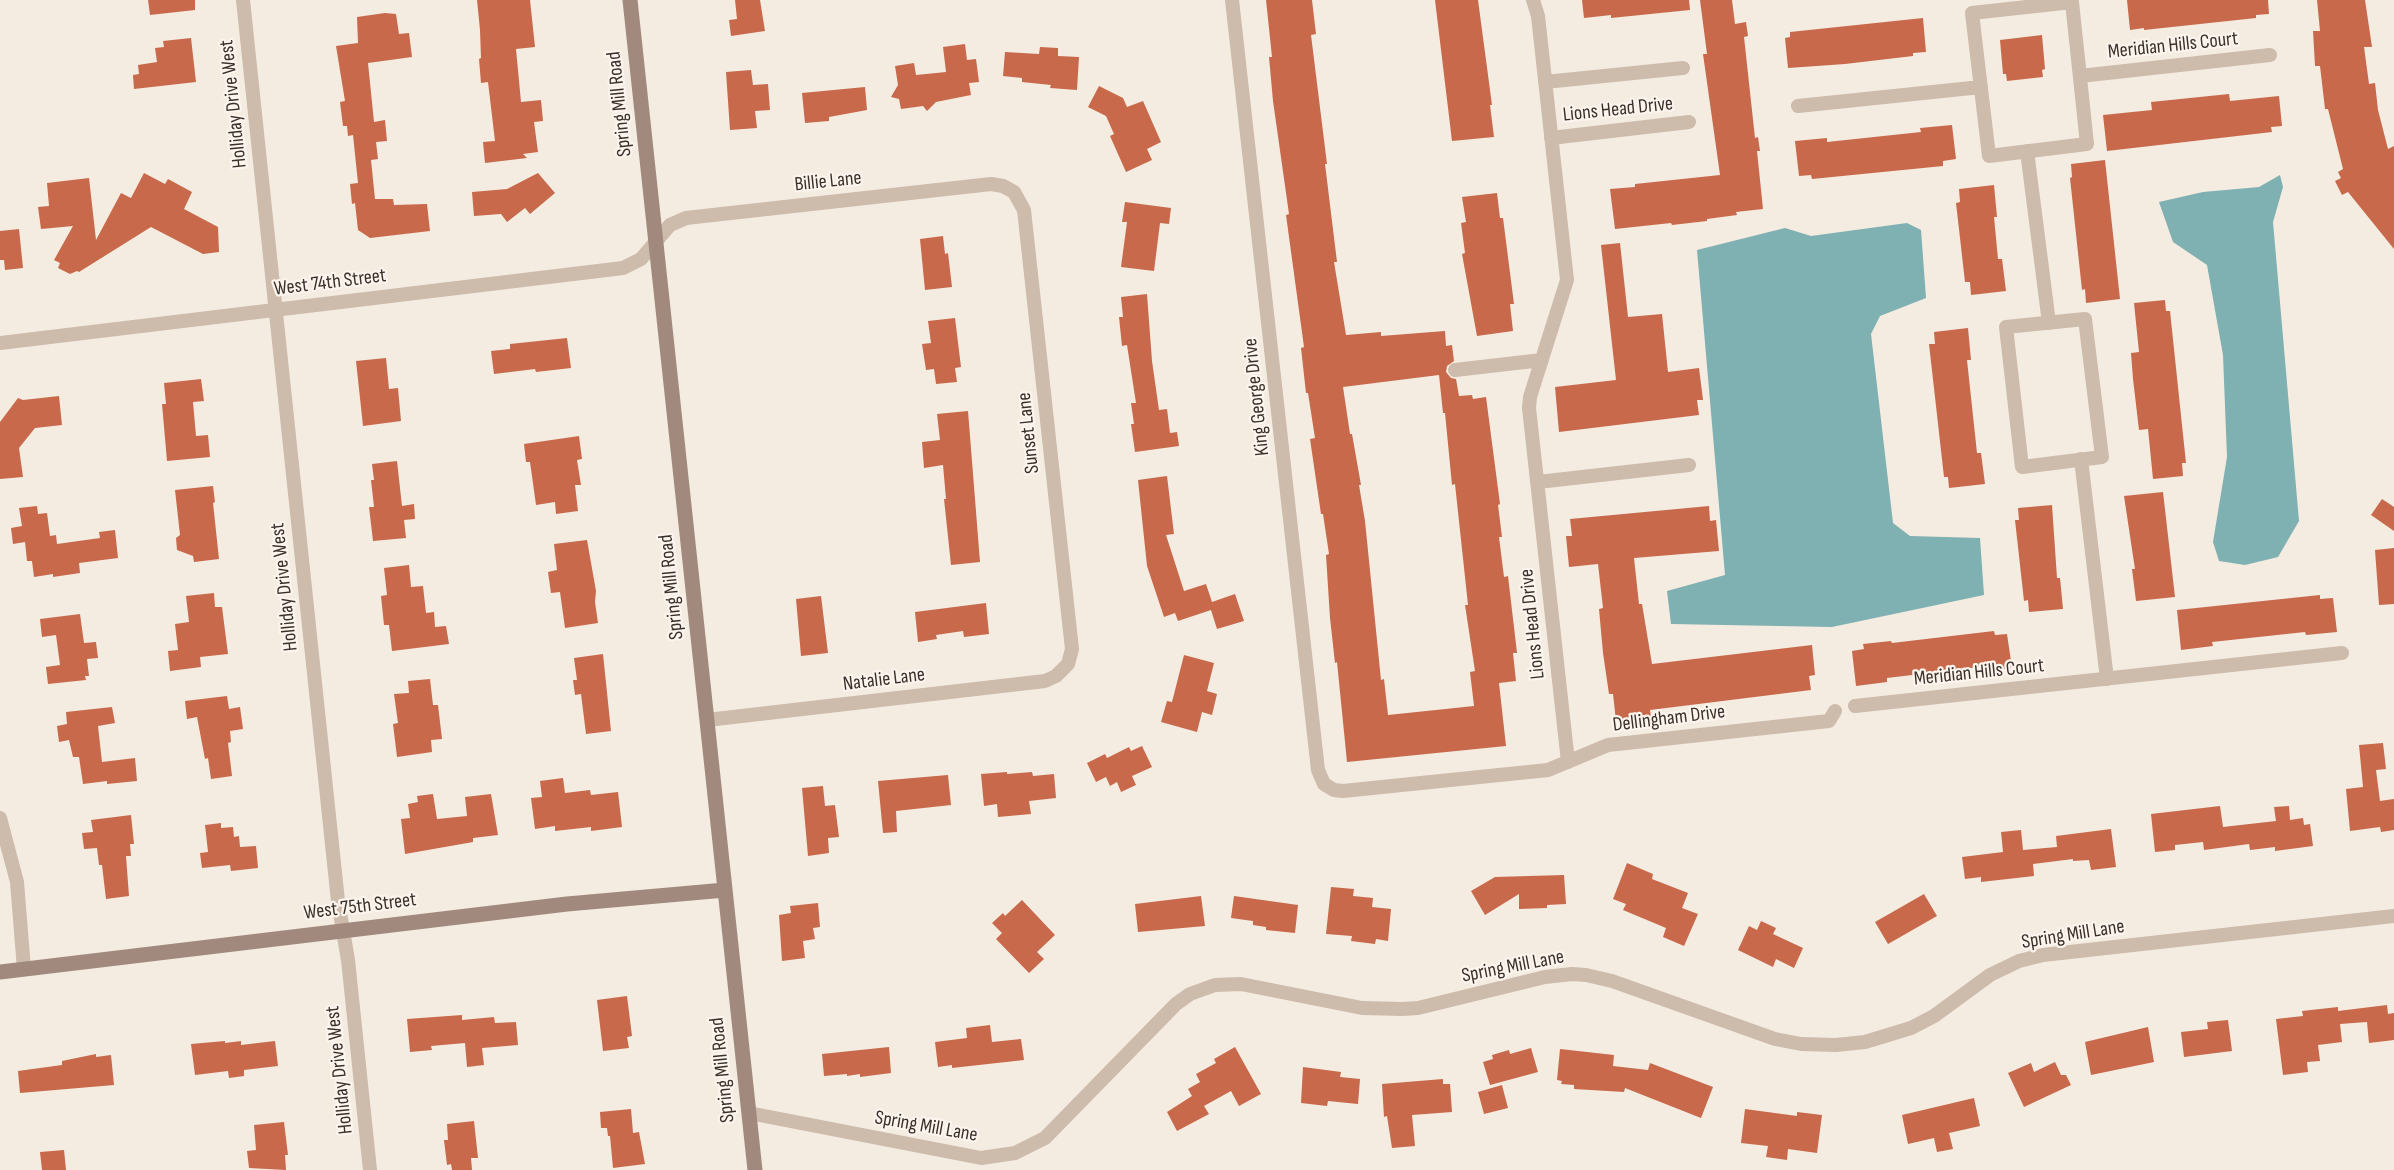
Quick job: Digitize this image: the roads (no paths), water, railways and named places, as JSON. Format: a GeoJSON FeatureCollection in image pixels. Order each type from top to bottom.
{"type":"FeatureCollection","features":[{"type":"Feature","properties":{"kind":"street","name":"Holliday Drive West"},"geometry":{"type":"LineString","coordinates":[[243,0],[338,901],[370,1170]]}},
{"type":"Feature","properties":{"kind":"street","name":"Spring Mill Road"},"geometry":{"type":"LineString","coordinates":[[630,0],[755,1170]]}},
{"type":"Feature","properties":{"kind":"street","name":"King George Drive"},"geometry":{"type":"LineString","coordinates":[[1232,0],[1318,770],[1320,778],[1328,787]]}},
{"type":"Feature","properties":{"kind":"street","name":"Lions Head Drive"},"geometry":{"type":"LineString","coordinates":[[1533,0],[1538,16],[1567,280],[1530,397],[1529,408],[1568,762]]}},
{"type":"Feature","properties":{"kind":"street"},"geometry":{"type":"LineString","coordinates":[[2072,2],[2087,144],[1989,156],[1972,13],[2001,5],[2072,2]]}},
{"type":"Feature","properties":{"kind":"street","name":"Meridian Hills Court"},"geometry":{"type":"LineString","coordinates":[[2080,76],[2271,55]]}},
{"type":"Feature","properties":{"kind":"street","name":"Lions Head Drive"},"geometry":{"type":"LineString","coordinates":[[1545,82],[1683,68]]}},
{"type":"Feature","properties":{"kind":"street"},"geometry":{"type":"LineString","coordinates":[[1798,106],[1981,87]]}},
{"type":"Feature","properties":{"kind":"street","name":"Lions Head Drive"},"geometry":{"type":"LineString","coordinates":[[1551,138],[1689,122]]}},
{"type":"Feature","properties":{"kind":"street"},"geometry":{"type":"LineString","coordinates":[[2027,151],[2049,323]]}},
{"type":"Feature","properties":{"kind":"street","name":"Billie Lane"},"geometry":{"type":"LineString","coordinates":[[656,243],[670,225],[686,218],[991,184],[1004,186],[1014,192]]}},
{"type":"Feature","properties":{"kind":"street","name":"Sunset Lane"},"geometry":{"type":"LineString","coordinates":[[1014,192],[1024,210],[1072,649],[1068,664],[1062,670]]}},
{"type":"Feature","properties":{"kind":"street","name":"West 74th Street"},"geometry":{"type":"LineString","coordinates":[[0,343],[623,268],[641,259],[656,243]]}},
{"type":"Feature","properties":{"kind":"street"},"geometry":{"type":"LineString","coordinates":[[2085,319],[2102,457],[2022,467],[2006,327],[2049,323],[2085,319]]}},
{"type":"Feature","properties":{"kind":"street"},"geometry":{"type":"LineString","coordinates":[[1455,370],[1542,360]]}},
{"type":"Feature","properties":{"kind":"street"},"geometry":{"type":"LineString","coordinates":[[2081,459],[2106,679]]}},
{"type":"Feature","properties":{"kind":"street"},"geometry":{"type":"LineString","coordinates":[[1538,482],[1689,465]]}},
{"type":"Feature","properties":{"kind":"street","name":"Meridian Hills Court"},"geometry":{"type":"LineString","coordinates":[[1855,706],[2342,653]]}},
{"type":"Feature","properties":{"kind":"street","name":"Natalie Lane"},"geometry":{"type":"LineString","coordinates":[[707,720],[1045,681],[1062,670]]}},
{"type":"Feature","properties":{"kind":"street","name":"Dellingham Drive"},"geometry":{"type":"LineString","coordinates":[[1328,787],[1342,791],[1548,770],[1608,745],[1829,721],[1835,711]]}},
{"type":"Feature","properties":{"kind":"street"},"geometry":{"type":"LineString","coordinates":[[0,818],[16,882],[24,969]]}},
{"type":"Feature","properties":{"kind":"street","name":"West 75th Street"},"geometry":{"type":"LineString","coordinates":[[0,972],[567,904],[725,890]]}},
{"type":"Feature","properties":{"kind":"street","name":"Spring Mill Lane"},"geometry":{"type":"LineString","coordinates":[[749,1113],[981,1158],[1015,1153],[1046,1138],[1176,1004],[1190,994],[1215,985],[1241,984],[1362,1008],[1402,1009],[1418,1008],[1545,977],[1579,975],[1612,981],[1774,1039],[1801,1044],[1836,1044],[1865,1042],[1911,1028],[1934,1016],[1990,975],[2019,961],[2043,955],[2394,916]]}},
{"type":"Feature","properties":{"kind":"water"},"geometry":{"type":"Polygon","coordinates":[[[2280,175],[2283,187],[2273,222],[2299,521],[2278,557],[2245,565],[2219,561],[2213,542],[2227,457],[2223,355],[2207,265],[2173,242],[2159,202],[2203,192],[2259,187],[2280,175]]]}},
{"type":"Feature","properties":{"kind":"water"},"geometry":{"type":"Polygon","coordinates":[[[1907,223],[1921,230],[1926,298],[1880,316],[1871,334],[1893,523],[1910,536],[1980,538],[1984,595],[1832,627],[1671,624],[1667,591],[1725,575],[1697,250],[1785,228],[1811,236],[1907,223]]]}}]}
